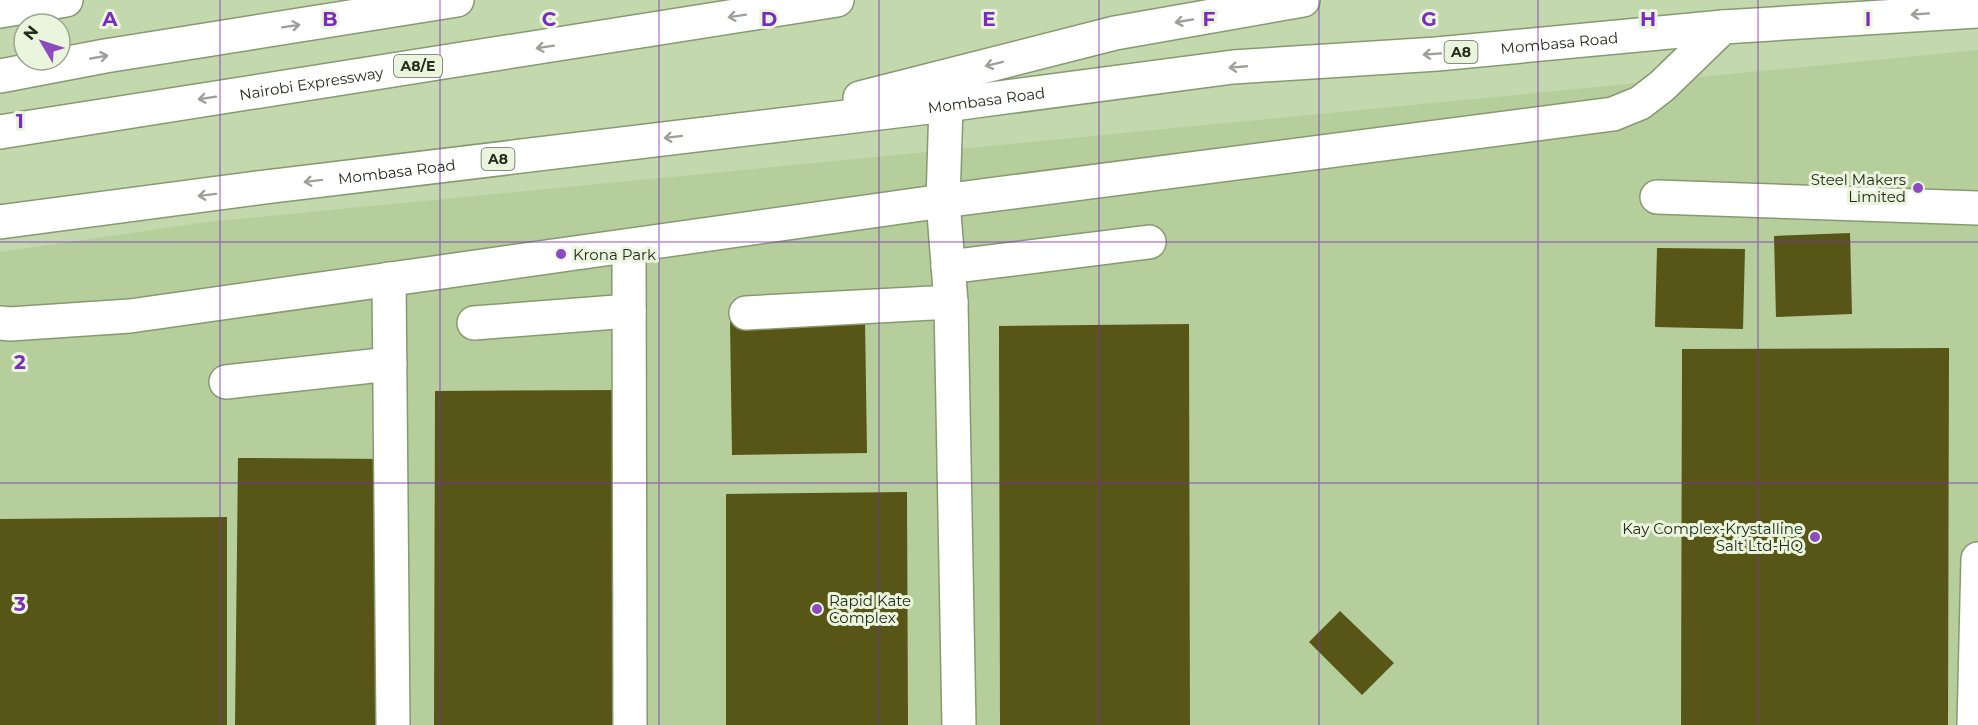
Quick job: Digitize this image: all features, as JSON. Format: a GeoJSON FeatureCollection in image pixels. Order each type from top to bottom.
{"type":"FeatureCollection","features":[{"type":"Feature","properties":{"kind":"main road"},"geometry":{"type":"LineString","coordinates":[[0,11],[66,0]]}},
{"type":"Feature","properties":{"kind":"main road"},"geometry":{"type":"LineString","coordinates":[[0,75],[457,0]]}},
{"type":"Feature","properties":{"kind":"main road","name":"Nairobi Expressway"},"geometry":{"type":"LineString","coordinates":[[0,132],[837,0]]}},
{"type":"Feature","properties":{"kind":"main road"},"geometry":{"type":"LineString","coordinates":[[731,130],[1115,33],[1304,0]]}},
{"type":"Feature","properties":{"kind":"main road","name":"Mombasa Road"},"geometry":{"type":"LineString","coordinates":[[0,222],[1233,68],[1437,54],[1723,27],[1978,11]]}},
{"type":"Feature","properties":{"kind":"main road"},"geometry":{"type":"LineString","coordinates":[[0,323],[130,316],[943,201],[1612,114],[1640,104],[1723,27]]}},
{"type":"Feature","properties":{"kind":"main road"},"geometry":{"type":"LineString","coordinates":[[945,105],[943,201],[951,302],[959,725]]}},
{"type":"Feature","properties":{"kind":"main road"},"geometry":{"type":"LineString","coordinates":[[1656,197],[1978,208]]}},
{"type":"Feature","properties":{"kind":"main road"},"geometry":{"type":"LineString","coordinates":[[948,267],[1149,242]]}},
{"type":"Feature","properties":{"kind":"main road"},"geometry":{"type":"LineString","coordinates":[[629,246],[630,725]]}},
{"type":"Feature","properties":{"kind":"main road"},"geometry":{"type":"LineString","coordinates":[[389,279],[393,725]]}},
{"type":"Feature","properties":{"kind":"main road"},"geometry":{"type":"LineString","coordinates":[[746,313],[951,302]]}},
{"type":"Feature","properties":{"kind":"main road"},"geometry":{"type":"LineString","coordinates":[[474,323],[629,311]]}},
{"type":"Feature","properties":{"kind":"main road"},"geometry":{"type":"LineString","coordinates":[[226,382],[390,364]]}},
{"type":"Feature","properties":{"kind":"main road"},"geometry":{"type":"LineString","coordinates":[[1974,725],[1978,559]]}},
{"type":"Feature","properties":{"kind":"shaded area"},"geometry":{"type":"Polygon","coordinates":[[[1978,50],[1978,725],[0,725],[0,252],[207,222],[1978,50]]]}},
{"type":"Feature","properties":{"kind":"building"},"geometry":{"type":"Polygon","coordinates":[[[1850,233],[1852,314],[1776,317],[1774,236],[1850,233]]]}},
{"type":"Feature","properties":{"kind":"building"},"geometry":{"type":"Polygon","coordinates":[[[1657,248],[1745,249],[1743,329],[1655,327],[1657,248]]]}},
{"type":"Feature","properties":{"kind":"building"},"geometry":{"type":"Polygon","coordinates":[[[865,319],[867,453],[732,455],[730,322],[865,319]]]}},
{"type":"Feature","properties":{"kind":"building"},"geometry":{"type":"Polygon","coordinates":[[[1189,324],[1190,725],[1000,725],[999,326],[1189,324]]]}},
{"type":"Feature","properties":{"kind":"building","name":"Kay Complex-Krystalline Salt Ltd-HQ"},"geometry":{"type":"Polygon","coordinates":[[[1949,348],[1948,725],[1681,725],[1682,349],[1949,348]]]}},
{"type":"Feature","properties":{"kind":"building"},"geometry":{"type":"Polygon","coordinates":[[[625,390],[625,725],[434,725],[435,391],[625,390]]]}},
{"type":"Feature","properties":{"kind":"building"},"geometry":{"type":"Polygon","coordinates":[[[238,458],[387,459],[384,725],[235,725],[238,458]]]}},
{"type":"Feature","properties":{"kind":"building","name":"Rapid Kate Complex"},"geometry":{"type":"Polygon","coordinates":[[[907,492],[908,725],[726,725],[726,494],[907,492]]]}},
{"type":"Feature","properties":{"kind":"building"},"geometry":{"type":"Polygon","coordinates":[[[227,517],[227,725],[0,725],[0,519],[227,517]]]}},
{"type":"Feature","properties":{"kind":"building"},"geometry":{"type":"Polygon","coordinates":[[[1340,611],[1394,663],[1362,695],[1309,642],[1340,611]]]}},
{"type":"Feature","properties":{"kind":"place","name":"Steel Makers Limited"},"geometry":{"type":"Point","coordinates":[1918,188]}},
{"type":"Feature","properties":{"kind":"place","name":"Krona Park"},"geometry":{"type":"Point","coordinates":[561,254]}},
{"type":"Feature","properties":{"kind":"place","name":"Kay Complex-Krystalline Salt Ltd-HQ"},"geometry":{"type":"Point","coordinates":[1815,537]}},
{"type":"Feature","properties":{"kind":"place","name":"Rapid Kate Complex"},"geometry":{"type":"Point","coordinates":[817,609]}}]}
